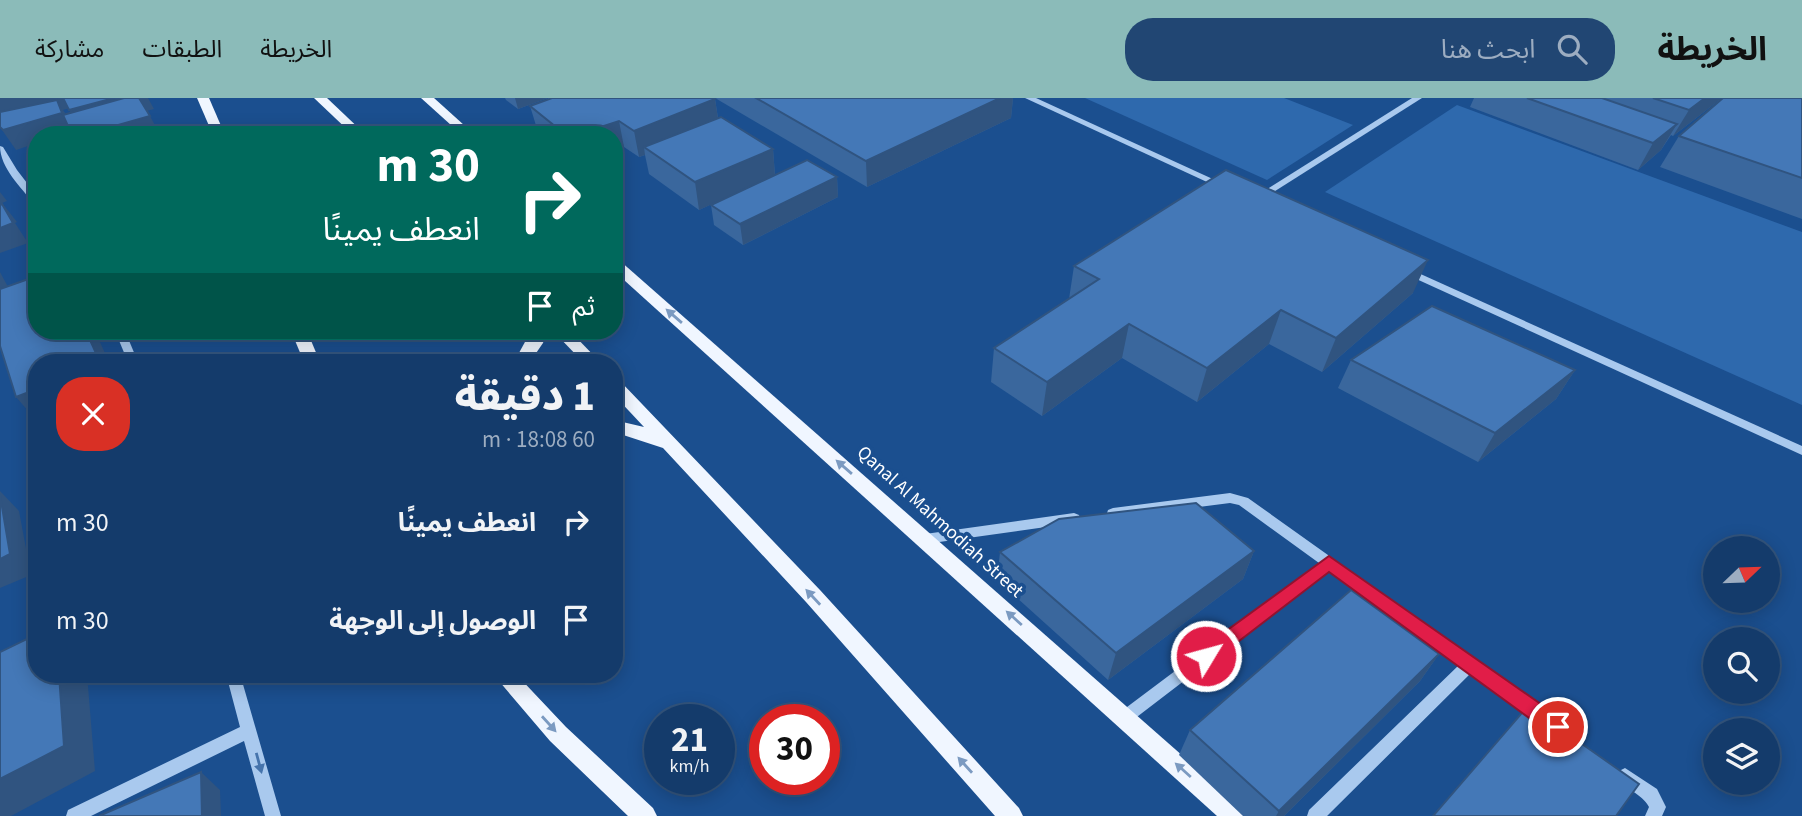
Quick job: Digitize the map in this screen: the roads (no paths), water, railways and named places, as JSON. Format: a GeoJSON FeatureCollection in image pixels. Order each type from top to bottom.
{"type":"FeatureCollection","features":[{"type":"Feature","properties":{"kind":"main road"},"geometry":{"type":"LineString","coordinates":[[203,98],[215,126]]}},
{"type":"Feature","properties":{"kind":"main road"},"geometry":{"type":"LineString","coordinates":[[320,98],[350,126]]}},
{"type":"Feature","properties":{"kind":"main road"},"geometry":{"type":"LineString","coordinates":[[429,99],[459,126]]}},
{"type":"Feature","properties":{"kind":"main road","name":"Qanal Al Mahmodiah Street"},"geometry":{"type":"LineString","coordinates":[[623,271],[1234,816]]}},
{"type":"Feature","properties":{"kind":"main road"},"geometry":{"type":"LineString","coordinates":[[570,340],[584,354]]}},
{"type":"Feature","properties":{"kind":"main road"},"geometry":{"type":"LineString","coordinates":[[623,395],[670,448],[813,596],[1011,816]]}},
{"type":"Feature","properties":{"kind":"main road"},"geometry":{"type":"LineString","coordinates":[[623,429],[653,437],[670,448]]}},
{"type":"Feature","properties":{"kind":"main road"},"geometry":{"type":"LineString","coordinates":[[511,683],[558,734],[645,816]]}},
{"type":"Feature","properties":{"kind":"street"},"geometry":{"type":"LineString","coordinates":[[1029,98],[1229,189]]}},
{"type":"Feature","properties":{"kind":"street"},"geometry":{"type":"LineString","coordinates":[[1254,200],[1418,98]]}},
{"type":"Feature","properties":{"kind":"street"},"geometry":{"type":"LineString","coordinates":[[0,149],[28,189]]}},
{"type":"Feature","properties":{"kind":"street"},"geometry":{"type":"LineString","coordinates":[[1241,195],[1266,206]]}},
{"type":"Feature","properties":{"kind":"street"},"geometry":{"type":"LineString","coordinates":[[1391,263],[1802,451]]}},
{"type":"Feature","properties":{"kind":"street"},"geometry":{"type":"LineString","coordinates":[[925,539],[1226,498],[1243,501],[1558,727]]}},
{"type":"Feature","properties":{"kind":"street"},"geometry":{"type":"LineString","coordinates":[[1124,718],[1329,563]]}},
{"type":"Feature","properties":{"kind":"street"},"geometry":{"type":"LineString","coordinates":[[1315,816],[1470,664]]}},
{"type":"Feature","properties":{"kind":"street"},"geometry":{"type":"LineString","coordinates":[[236,683],[273,816]]}},
{"type":"Feature","properties":{"kind":"street"},"geometry":{"type":"LineString","coordinates":[[74,816],[250,730]]}},
{"type":"Feature","properties":{"kind":"street"},"geometry":{"type":"LineString","coordinates":[[1612,767],[1651,794],[1657,803],[1655,813]]}},
{"type":"Feature","properties":{"kind":"lane"},"geometry":{"type":"LineString","coordinates":[[1041,104],[1052,98]]}}]}
